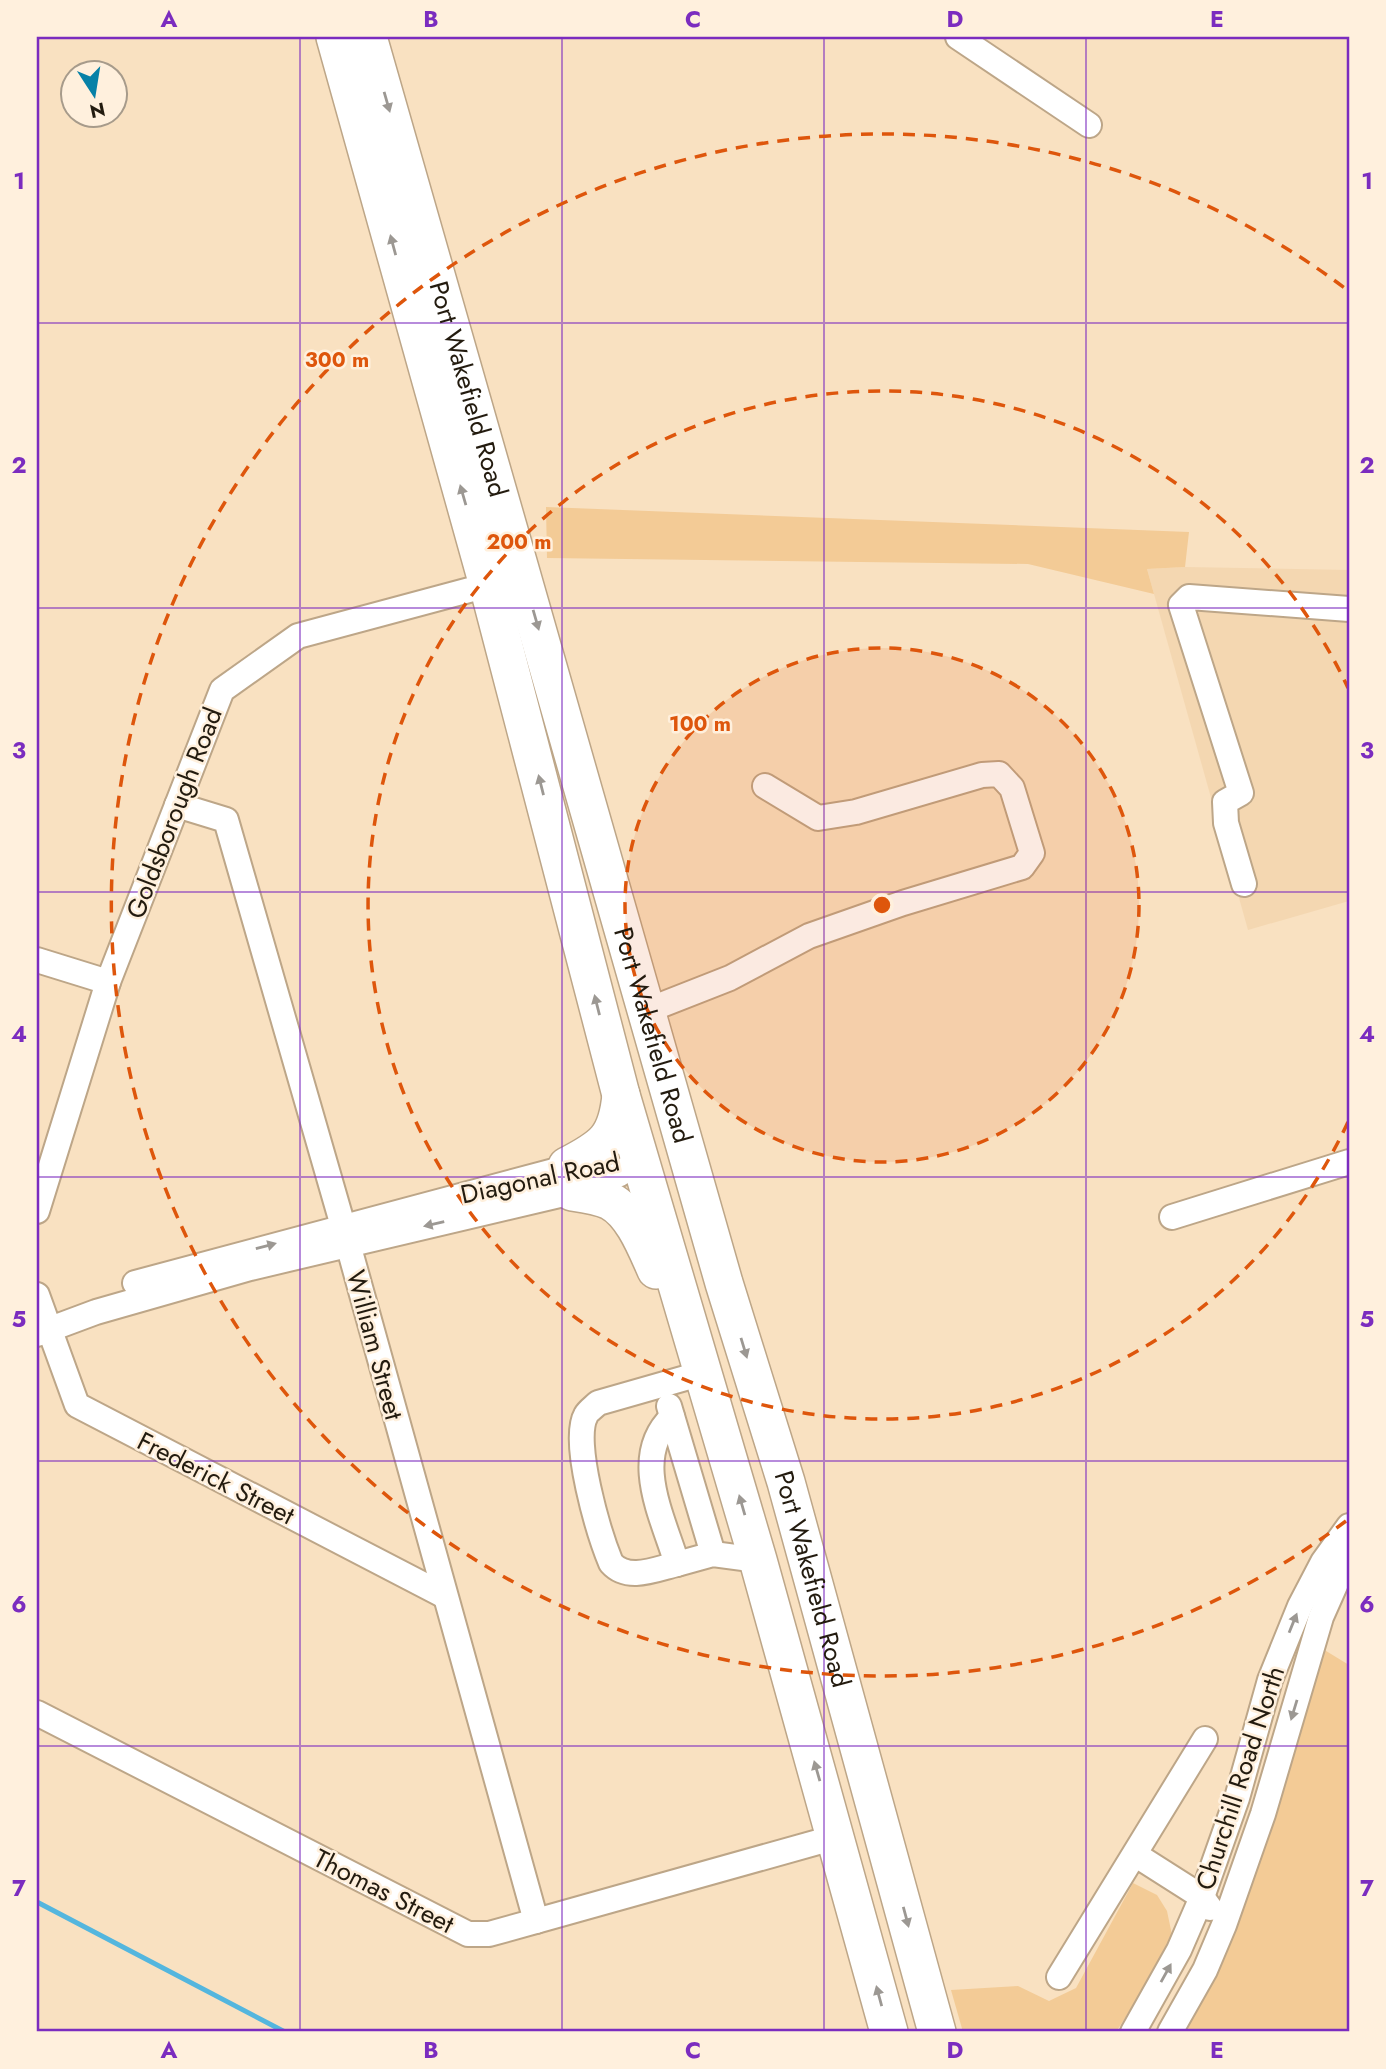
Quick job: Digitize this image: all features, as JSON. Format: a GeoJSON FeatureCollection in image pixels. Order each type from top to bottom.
{"type":"FeatureCollection","features":[{"type":"Feature","properties":{"kind":"highway","name":"Port Wakefield Road"},"geometry":{"type":"LineString","coordinates":[[335,37],[488,585],[621,1095],[758,1560],[889,2032]]}},
{"type":"Feature","properties":{"kind":"highway","name":"Port Wakefield Road"},"geometry":{"type":"LineString","coordinates":[[368,37],[724,1283],[810,1569],[937,2032]]}},
{"type":"Feature","properties":{"kind":"highway"},"geometry":{"type":"LineString","coordinates":[[411,311],[421,303],[422,219]]}},
{"type":"Feature","properties":{"kind":"highway"},"geometry":{"type":"LineString","coordinates":[[604,865],[626,1020],[653,1116],[652,1137],[640,1158],[664,1174],[684,1205],[724,1283]]}},
{"type":"Feature","properties":{"kind":"highway"},"geometry":{"type":"LineString","coordinates":[[621,1095],[618,1121],[604,1145],[570,1179],[612,1202],[632,1225],[647,1250],[704,1373]]}},
{"type":"Feature","properties":{"kind":"highway"},"geometry":{"type":"LineString","coordinates":[[779,1636],[780,1578],[787,1572],[810,1569]]}},
{"type":"Feature","properties":{"kind":"highway"},"geometry":{"type":"LineString","coordinates":[[835,1837],[853,1826],[866,1769]]}},
{"type":"Feature","properties":{"kind":"street"},"geometry":{"type":"LineString","coordinates":[[958,37],[1089,125]]}},
{"type":"Feature","properties":{"kind":"street","name":"Goldsborough Road"},"geometry":{"type":"LineString","coordinates":[[37,1212],[108,982],[222,690],[298,636],[488,585]]}},
{"type":"Feature","properties":{"kind":"street"},"geometry":{"type":"LineString","coordinates":[[1244,884],[1226,823],[1225,802],[1241,793],[1181,605],[1189,597],[1349,609]]}},
{"type":"Feature","properties":{"kind":"street"},"geometry":{"type":"LineString","coordinates":[[646,1011],[730,978],[809,936],[903,903],[1022,867],[1032,853],[1012,788],[999,774],[982,775],[856,812],[818,818],[765,786]]}},
{"type":"Feature","properties":{"kind":"street","name":"William Street"},"geometry":{"type":"LineString","coordinates":[[177,805],[226,820],[346,1235],[443,1595],[536,1921]]}},
{"type":"Feature","properties":{"kind":"street"},"geometry":{"type":"LineString","coordinates":[[37,960],[108,982]]}},
{"type":"Feature","properties":{"kind":"street","name":"Diagonal Road"},"geometry":{"type":"LineString","coordinates":[[41,1317],[174,1271],[346,1235],[570,1179],[623,1156],[640,1158]]}},
{"type":"Feature","properties":{"kind":"street"},"geometry":{"type":"LineString","coordinates":[[1172,1217],[1349,1162]]}},
{"type":"Feature","properties":{"kind":"street","name":"Frederick Street"},"geometry":{"type":"LineString","coordinates":[[41,1317],[77,1405],[443,1595]]}},
{"type":"Feature","properties":{"kind":"street"},"geometry":{"type":"LineString","coordinates":[[704,1373],[597,1403],[586,1415],[581,1456],[614,1566],[629,1573],[638,1573],[713,1554],[758,1560]]}},
{"type":"Feature","properties":{"kind":"street"},"geometry":{"type":"LineString","coordinates":[[663,1385],[713,1554]]}},
{"type":"Feature","properties":{"kind":"street"},"geometry":{"type":"LineString","coordinates":[[672,1417],[654,1443],[650,1472],[677,1564]]}},
{"type":"Feature","properties":{"kind":"street","name":"Churchill Road North"},"geometry":{"type":"LineString","coordinates":[[1133,2032],[1179,1950],[1202,1897],[1237,1798],[1270,1680],[1300,1606],[1324,1562],[1349,1526]]}},
{"type":"Feature","properties":{"kind":"street","name":"Churchill Road North"},"geometry":{"type":"LineString","coordinates":[[1170,2032],[1205,1970],[1224,1925],[1263,1814],[1321,1617],[1349,1554]]}},
{"type":"Feature","properties":{"kind":"street","name":"Thomas Street"},"geometry":{"type":"LineString","coordinates":[[37,1713],[468,1934],[489,1934],[835,1837]]}},
{"type":"Feature","properties":{"kind":"street"},"geometry":{"type":"LineString","coordinates":[[1059,1977],[1205,1739]]}},
{"type":"Feature","properties":{"kind":"street"},"geometry":{"type":"LineString","coordinates":[[1136,1855],[1202,1897],[1224,1925]]}},
{"type":"Feature","properties":{"kind":"shaded area"},"geometry":{"type":"Polygon","coordinates":[[[546,507],[1189,532],[1185,567],[1147,569],[1154,594],[1028,564],[547,558],[546,507]]]}},
{"type":"Feature","properties":{"kind":"shaded area"},"geometry":{"type":"Polygon","coordinates":[[[1185,567],[1349,570],[1349,901],[1248,930],[1147,569],[1185,567]]]}},
{"type":"Feature","properties":{"kind":"shaded area"},"geometry":{"type":"Polygon","coordinates":[[[1313,1643],[1349,1665],[1349,2032],[1170,2032],[1179,2018],[1313,1643]]]}},
{"type":"Feature","properties":{"kind":"shaded area"},"geometry":{"type":"Polygon","coordinates":[[[1133,1883],[1157,1895],[1167,1911],[1172,1935],[1156,1970],[1116,2032],[963,2032],[951,1990],[1018,1986],[1049,2001],[1076,1988],[1133,1883]]]}},
{"type":"Feature","properties":{"kind":"waterway"},"geometry":{"type":"LineString","coordinates":[[37,1902],[285,2032]]}}]}
